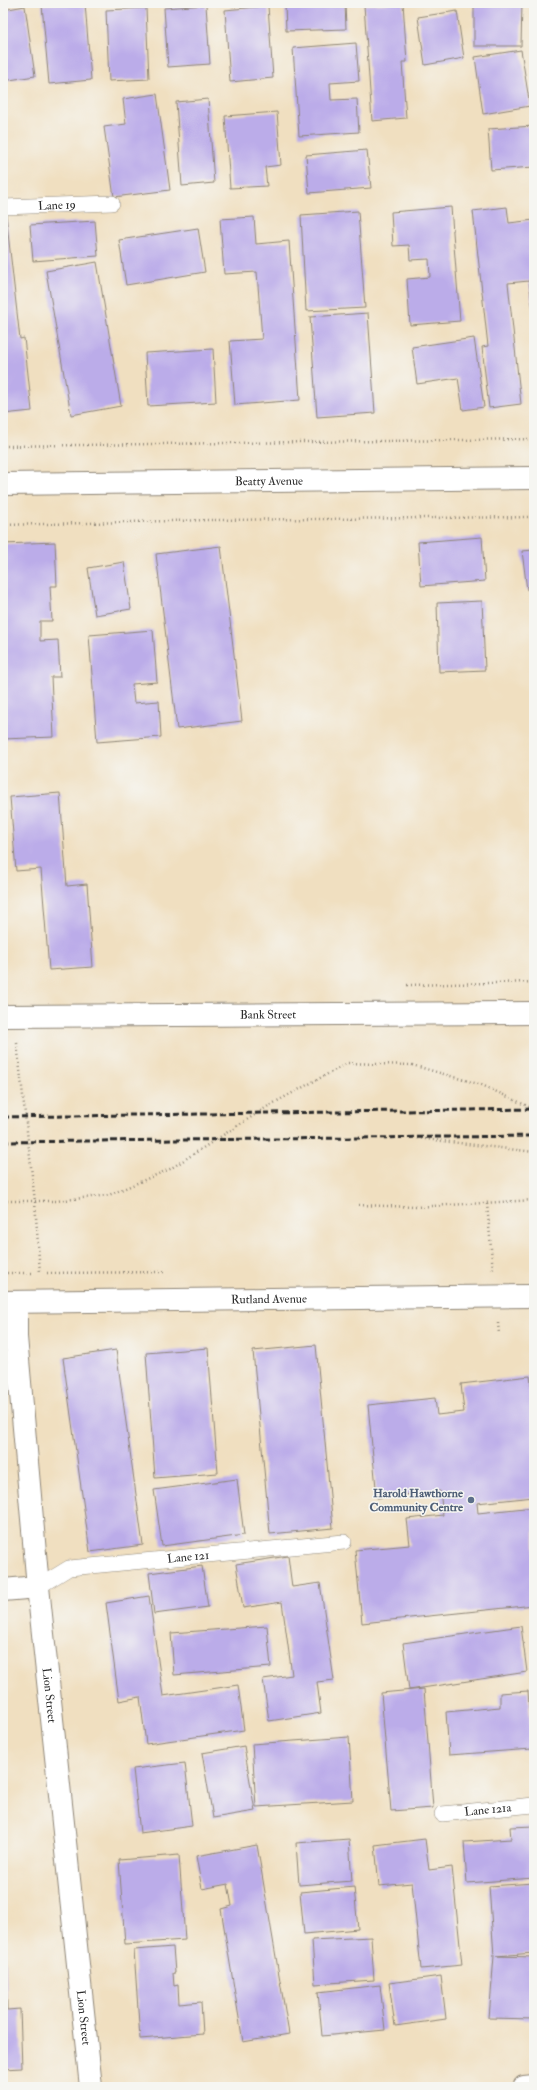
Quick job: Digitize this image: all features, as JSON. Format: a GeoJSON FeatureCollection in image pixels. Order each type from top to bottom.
{"type":"FeatureCollection","features":[{"type":"Feature","properties":{"kind":"street","name":"Beatty Avenue"},"geometry":{"type":"LineString","coordinates":[[3,484],[534,478]]}},
{"type":"Feature","properties":{"kind":"street","name":"Bank Street"},"geometry":{"type":"LineString","coordinates":[[3,1016],[534,1013]]}},
{"type":"Feature","properties":{"kind":"street","name":"Rutland Avenue"},"geometry":{"type":"LineString","coordinates":[[10,1302],[534,1296]]}},
{"type":"Feature","properties":{"kind":"street","name":"Lion Street"},"geometry":{"type":"LineString","coordinates":[[10,1302],[16,1337],[38,1586],[91,2087]]}},
{"type":"Feature","properties":{"kind":"street"},"geometry":{"type":"LineString","coordinates":[[3,1590],[38,1586]]}},
{"type":"Feature","properties":{"kind":"street"},"geometry":{"type":"LineString","coordinates":[[524,2087],[534,2086]]}},
{"type":"Feature","properties":{"kind":"lane","name":"Lane 19"},"geometry":{"type":"LineString","coordinates":[[3,207],[112,202]]}},
{"type":"Feature","properties":{"kind":"lane","name":"Lane 121"},"geometry":{"type":"LineString","coordinates":[[38,1586],[69,1568],[344,1542]]}},
{"type":"Feature","properties":{"kind":"lane","name":"Lane 121a"},"geometry":{"type":"LineString","coordinates":[[442,1814],[534,1805]]}},
{"type":"Feature","properties":{"kind":"path"},"geometry":{"type":"LineString","coordinates":[[3,446],[534,439]]}},
{"type":"Feature","properties":{"kind":"path"},"geometry":{"type":"LineString","coordinates":[[3,525],[211,520],[534,517]]}},
{"type":"Feature","properties":{"kind":"path"},"geometry":{"type":"LineString","coordinates":[[407,985],[534,982]]}},
{"type":"Feature","properties":{"kind":"path"},"geometry":{"type":"LineString","coordinates":[[16,1038],[35,1202],[40,1273]]}},
{"type":"Feature","properties":{"kind":"path"},"geometry":{"type":"LineString","coordinates":[[3,1201],[56,1201],[109,1195],[170,1169],[270,1105],[348,1064],[412,1065],[482,1084],[534,1109]]}},
{"type":"Feature","properties":{"kind":"path"},"geometry":{"type":"LineString","coordinates":[[417,1138],[534,1152]]}},
{"type":"Feature","properties":{"kind":"path"},"geometry":{"type":"LineString","coordinates":[[359,1206],[415,1207],[534,1200]]}},
{"type":"Feature","properties":{"kind":"building"},"geometry":{"type":"Polygon","coordinates":[[[85,3],[91,80],[49,84],[42,5],[85,3]]]}},
{"type":"Feature","properties":{"kind":"building"},"geometry":{"type":"Polygon","coordinates":[[[285,3],[345,3],[346,29],[286,31],[285,3]]]}},
{"type":"Feature","properties":{"kind":"building"},"geometry":{"type":"Polygon","coordinates":[[[403,3],[407,62],[402,62],[406,118],[372,121],[364,5],[403,3]]]}},
{"type":"Feature","properties":{"kind":"building"},"geometry":{"type":"Polygon","coordinates":[[[474,3],[522,3],[521,46],[474,46],[474,3]]]}},
{"type":"Feature","properties":{"kind":"building"},"geometry":{"type":"Polygon","coordinates":[[[206,5],[210,64],[168,67],[164,8],[206,5]]]}},
{"type":"Feature","properties":{"kind":"building"},"geometry":{"type":"Polygon","coordinates":[[[25,6],[35,76],[3,81],[3,10],[25,6]]]}},
{"type":"Feature","properties":{"kind":"building"},"geometry":{"type":"Polygon","coordinates":[[[268,6],[273,78],[230,82],[225,10],[268,6]]]}},
{"type":"Feature","properties":{"kind":"building"},"geometry":{"type":"Polygon","coordinates":[[[146,8],[149,79],[109,81],[106,10],[146,8]]]}},
{"type":"Feature","properties":{"kind":"building"},"geometry":{"type":"Polygon","coordinates":[[[457,11],[464,58],[425,65],[418,17],[457,11]]]}},
{"type":"Feature","properties":{"kind":"building"},"geometry":{"type":"Polygon","coordinates":[[[356,43],[359,81],[330,83],[331,100],[357,99],[359,132],[299,136],[293,48],[356,43]]]}},
{"type":"Feature","properties":{"kind":"building"},"geometry":{"type":"Polygon","coordinates":[[[521,50],[530,106],[483,114],[475,57],[521,50]]]}},
{"type":"Feature","properties":{"kind":"building"},"geometry":{"type":"Polygon","coordinates":[[[157,94],[170,190],[114,197],[104,127],[126,124],[123,99],[157,94]]]}},
{"type":"Feature","properties":{"kind":"building"},"geometry":{"type":"Polygon","coordinates":[[[208,99],[214,183],[182,186],[176,102],[208,99]]]}},
{"type":"Feature","properties":{"kind":"building"},"geometry":{"type":"Polygon","coordinates":[[[277,112],[281,165],[265,167],[267,186],[230,188],[225,116],[277,112]]]}},
{"type":"Feature","properties":{"kind":"building"},"geometry":{"type":"Polygon","coordinates":[[[534,126],[534,167],[491,170],[488,129],[534,126]]]}},
{"type":"Feature","properties":{"kind":"building"},"geometry":{"type":"Polygon","coordinates":[[[367,150],[371,188],[309,193],[306,155],[367,150]]]}},
{"type":"Feature","properties":{"kind":"building"},"geometry":{"type":"Polygon","coordinates":[[[451,207],[460,321],[410,325],[407,279],[430,277],[429,259],[410,260],[409,245],[393,246],[391,212],[451,207]]]}},
{"type":"Feature","properties":{"kind":"building"},"geometry":{"type":"Polygon","coordinates":[[[507,207],[509,223],[534,220],[534,318],[529,281],[508,283],[521,404],[489,408],[482,347],[488,346],[473,211],[507,207]]]}},
{"type":"Feature","properties":{"kind":"building"},"geometry":{"type":"Polygon","coordinates":[[[358,211],[365,308],[306,311],[301,215],[358,211]]]}},
{"type":"Feature","properties":{"kind":"building"},"geometry":{"type":"Polygon","coordinates":[[[3,215],[6,215],[20,339],[24,338],[32,411],[3,414],[3,215]]]}},
{"type":"Feature","properties":{"kind":"building"},"geometry":{"type":"Polygon","coordinates":[[[254,217],[256,244],[289,241],[300,400],[235,405],[230,341],[262,339],[257,272],[224,274],[220,219],[254,217]]]}},
{"type":"Feature","properties":{"kind":"building"},"geometry":{"type":"Polygon","coordinates":[[[95,221],[98,256],[33,261],[30,225],[95,221]]]}},
{"type":"Feature","properties":{"kind":"building"},"geometry":{"type":"Polygon","coordinates":[[[198,228],[205,272],[126,285],[119,240],[198,228]]]}},
{"type":"Feature","properties":{"kind":"building"},"geometry":{"type":"Polygon","coordinates":[[[97,262],[121,406],[71,415],[46,271],[97,262]]]}},
{"type":"Feature","properties":{"kind":"building"},"geometry":{"type":"Polygon","coordinates":[[[368,313],[375,413],[317,417],[310,317],[368,313]]]}},
{"type":"Feature","properties":{"kind":"building"},"geometry":{"type":"Polygon","coordinates":[[[474,338],[484,407],[463,410],[458,378],[417,384],[412,347],[474,338]]]}},
{"type":"Feature","properties":{"kind":"building"},"geometry":{"type":"Polygon","coordinates":[[[213,349],[216,402],[148,406],[145,353],[213,349]]]}},
{"type":"Feature","properties":{"kind":"building"},"geometry":{"type":"Polygon","coordinates":[[[482,537],[485,581],[421,586],[418,542],[482,537]]]}},
{"type":"Feature","properties":{"kind":"building"},"geometry":{"type":"Polygon","coordinates":[[[55,542],[57,586],[50,586],[52,621],[40,621],[40,641],[58,640],[60,677],[51,677],[54,737],[3,739],[3,544],[55,542]]]}},
{"type":"Feature","properties":{"kind":"building"},"geometry":{"type":"Polygon","coordinates":[[[221,546],[242,721],[177,729],[156,554],[221,546]]]}},
{"type":"Feature","properties":{"kind":"building"},"geometry":{"type":"Polygon","coordinates":[[[534,550],[534,589],[527,590],[522,551],[534,550]]]}},
{"type":"Feature","properties":{"kind":"building"},"geometry":{"type":"Polygon","coordinates":[[[124,562],[131,609],[95,615],[88,568],[124,562]]]}},
{"type":"Feature","properties":{"kind":"building"},"geometry":{"type":"Polygon","coordinates":[[[482,601],[485,670],[439,672],[437,603],[482,601]]]}},
{"type":"Feature","properties":{"kind":"building"},"geometry":{"type":"Polygon","coordinates":[[[153,630],[157,682],[132,684],[134,703],[159,701],[161,737],[97,742],[89,635],[153,630]]]}},
{"type":"Feature","properties":{"kind":"building"},"geometry":{"type":"Polygon","coordinates":[[[60,793],[67,886],[87,884],[93,967],[49,970],[41,869],[16,871],[10,797],[60,793]]]}},
{"type":"Feature","properties":{"kind":"building"},"geometry":{"type":"Polygon","coordinates":[[[316,1345],[333,1528],[270,1534],[253,1351],[316,1345]]]}},
{"type":"Feature","properties":{"kind":"building"},"geometry":{"type":"Polygon","coordinates":[[[208,1348],[218,1473],[155,1478],[146,1353],[208,1348]]]}},
{"type":"Feature","properties":{"kind":"building"},"geometry":{"type":"Polygon","coordinates":[[[116,1350],[143,1545],[90,1552],[63,1358],[116,1350]]]}},
{"type":"Feature","properties":{"kind":"building","name":"Harold Hawthorne Community Centre"},"geometry":{"type":"Polygon","coordinates":[[[530,1376],[534,1399],[534,1497],[477,1503],[478,1513],[534,1507],[534,1605],[362,1623],[355,1550],[410,1545],[407,1519],[443,1515],[440,1491],[377,1498],[368,1405],[435,1398],[437,1415],[464,1412],[461,1384],[530,1376]]]}},
{"type":"Feature","properties":{"kind":"building"},"geometry":{"type":"Polygon","coordinates":[[[237,1479],[244,1535],[162,1546],[154,1490],[237,1479]]]}},
{"type":"Feature","properties":{"kind":"building"},"geometry":{"type":"Polygon","coordinates":[[[288,1556],[292,1587],[320,1583],[334,1680],[317,1682],[321,1713],[269,1721],[263,1679],[292,1675],[282,1602],[243,1608],[236,1564],[288,1556]]]}},
{"type":"Feature","properties":{"kind":"building"},"geometry":{"type":"Polygon","coordinates":[[[202,1566],[208,1607],[154,1614],[149,1573],[202,1566]]]}},
{"type":"Feature","properties":{"kind":"building"},"geometry":{"type":"Polygon","coordinates":[[[149,1596],[163,1696],[238,1685],[244,1730],[146,1744],[140,1697],[119,1701],[106,1603],[149,1596]]]}},
{"type":"Feature","properties":{"kind":"building"},"geometry":{"type":"Polygon","coordinates":[[[267,1626],[271,1667],[174,1675],[171,1633],[267,1626]]]}},
{"type":"Feature","properties":{"kind":"building"},"geometry":{"type":"Polygon","coordinates":[[[521,1626],[527,1672],[409,1690],[403,1643],[521,1626]]]}},
{"type":"Feature","properties":{"kind":"building"},"geometry":{"type":"Polygon","coordinates":[[[424,1689],[433,1808],[391,1811],[381,1693],[424,1689]]]}},
{"type":"Feature","properties":{"kind":"building"},"geometry":{"type":"Polygon","coordinates":[[[528,1691],[532,1749],[449,1755],[446,1712],[500,1707],[500,1693],[528,1691]]]}},
{"type":"Feature","properties":{"kind":"building"},"geometry":{"type":"Polygon","coordinates":[[[349,1737],[353,1801],[256,1807],[252,1744],[349,1737]]]}},
{"type":"Feature","properties":{"kind":"building"},"geometry":{"type":"Polygon","coordinates":[[[244,1746],[255,1811],[213,1818],[202,1753],[244,1746]]]}},
{"type":"Feature","properties":{"kind":"building"},"geometry":{"type":"Polygon","coordinates":[[[185,1763],[192,1826],[140,1833],[133,1769],[185,1763]]]}},
{"type":"Feature","properties":{"kind":"building"},"geometry":{"type":"Polygon","coordinates":[[[534,1826],[534,1878],[467,1883],[464,1842],[511,1839],[510,1827],[534,1826]]]}},
{"type":"Feature","properties":{"kind":"building"},"geometry":{"type":"Polygon","coordinates":[[[349,1839],[352,1881],[299,1885],[296,1843],[349,1839]]]}},
{"type":"Feature","properties":{"kind":"building"},"geometry":{"type":"Polygon","coordinates":[[[425,1839],[429,1870],[452,1867],[462,1965],[421,1969],[412,1883],[379,1886],[375,1845],[425,1839]]]}},
{"type":"Feature","properties":{"kind":"building"},"geometry":{"type":"Polygon","coordinates":[[[257,1845],[289,2034],[243,2042],[221,1909],[232,1906],[228,1884],[202,1889],[196,1856],[257,1845]]]}},
{"type":"Feature","properties":{"kind":"building"},"geometry":{"type":"Polygon","coordinates":[[[179,1855],[185,1940],[125,1944],[119,1860],[179,1855]]]}},
{"type":"Feature","properties":{"kind":"building"},"geometry":{"type":"Polygon","coordinates":[[[534,1883],[534,1953],[496,1956],[534,1957],[534,2019],[489,2018],[494,1956],[489,1886],[534,1883]]]}},
{"type":"Feature","properties":{"kind":"building"},"geometry":{"type":"Polygon","coordinates":[[[354,1887],[358,1929],[304,1934],[300,1892],[354,1887]]]}},
{"type":"Feature","properties":{"kind":"building"},"geometry":{"type":"Polygon","coordinates":[[[3,1936],[5,1936],[7,2010],[20,2009],[22,2068],[3,2069],[3,1936]]]}},
{"type":"Feature","properties":{"kind":"building"},"geometry":{"type":"Polygon","coordinates":[[[371,1937],[374,1980],[315,1984],[312,1940],[371,1937]]]}},
{"type":"Feature","properties":{"kind":"building"},"geometry":{"type":"Polygon","coordinates":[[[173,1947],[175,1973],[173,1973],[174,1986],[178,1985],[179,2004],[201,2002],[203,2034],[140,2039],[134,1950],[173,1947]]]}},
{"type":"Feature","properties":{"kind":"building"},"geometry":{"type":"Polygon","coordinates":[[[441,1976],[446,2019],[395,2026],[389,1983],[441,1976]]]}},
{"type":"Feature","properties":{"kind":"building"},"geometry":{"type":"Polygon","coordinates":[[[380,1985],[385,2030],[322,2036],[318,1992],[380,1985]]]}},
{"type":"Feature","properties":{"kind":"railway"},"geometry":{"type":"LineString","coordinates":[[3,1117],[534,1109]]}},
{"type":"Feature","properties":{"kind":"railway"},"geometry":{"type":"LineString","coordinates":[[3,1142],[534,1136]]}},
{"type":"Feature","properties":{"kind":"place","name":"Harold Hawthorne Community Centre"},"geometry":{"type":"Point","coordinates":[471,1500]}}]}
